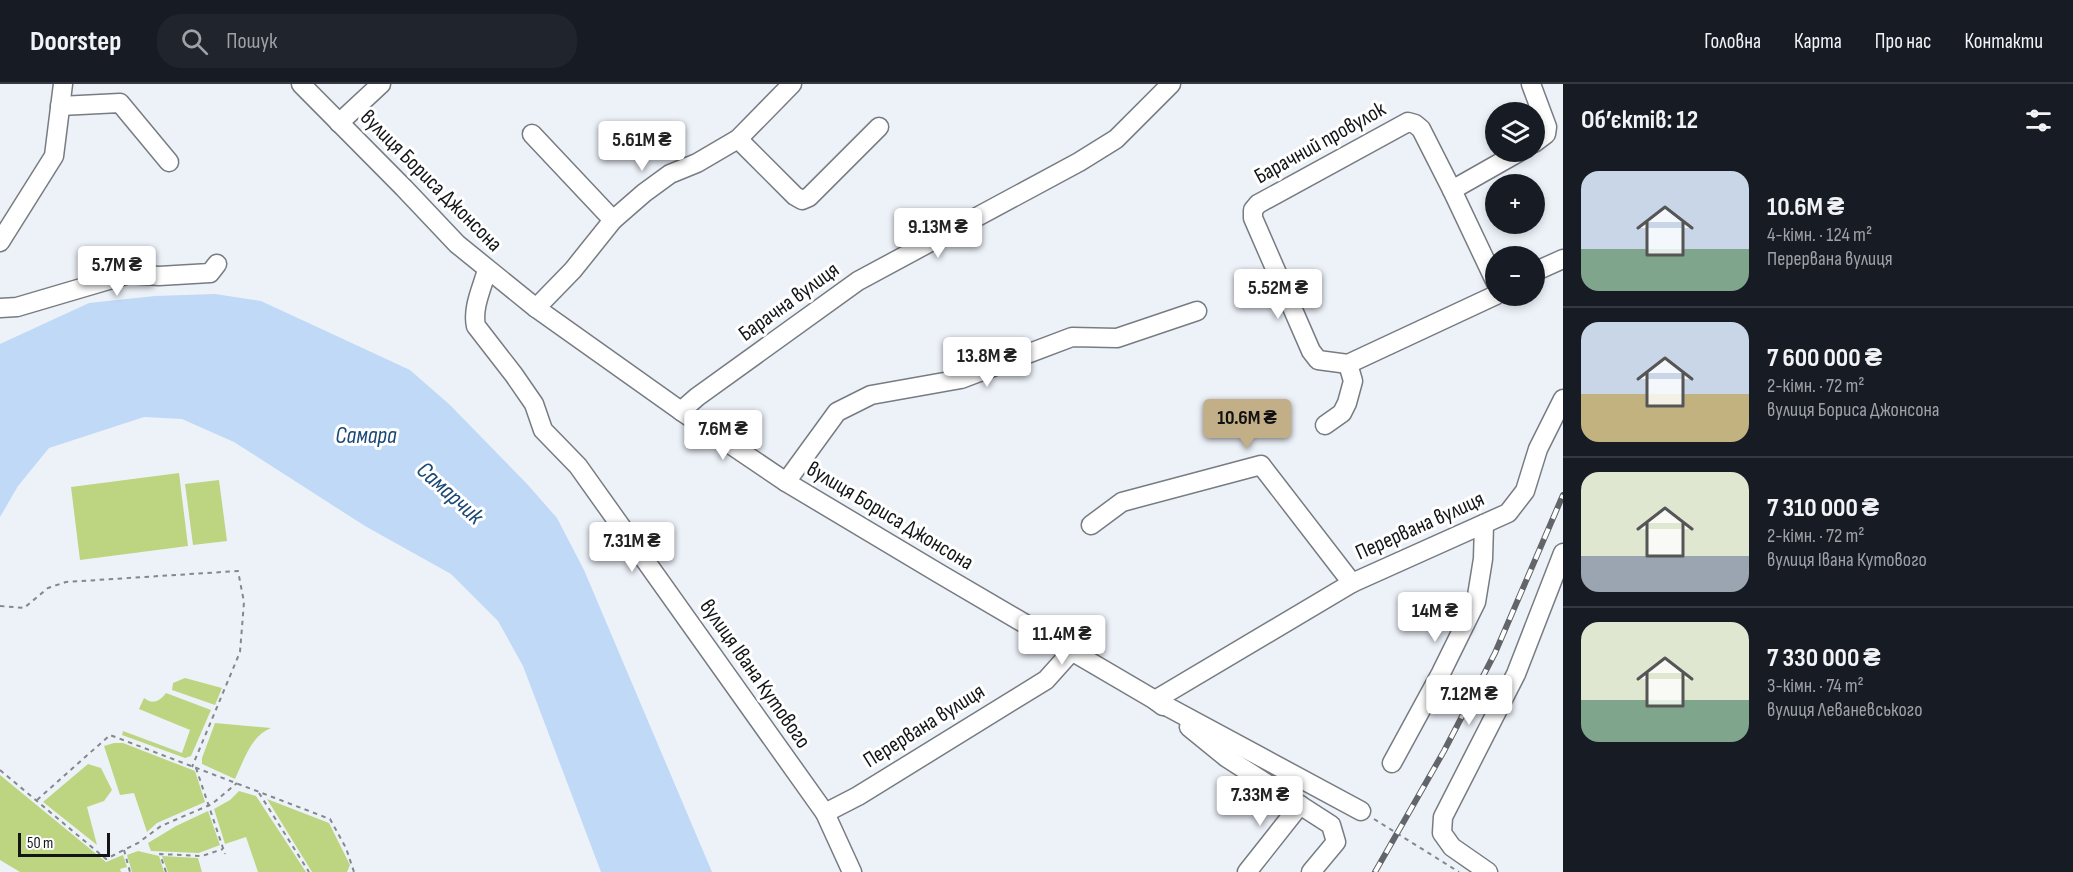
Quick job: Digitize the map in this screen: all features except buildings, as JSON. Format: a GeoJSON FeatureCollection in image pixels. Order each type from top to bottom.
{"type":"FeatureCollection","features":[{"type":"Feature","properties":{"kind":"street"},"geometry":{"type":"LineString","coordinates":[[0,242],[54,156],[63,84]]}},
{"type":"Feature","properties":{"kind":"street","name":"вулиця Бориса Джонсона"},"geometry":{"type":"LineString","coordinates":[[302,84],[457,244],[487,270],[681,411],[786,482],[1155,700],[1361,811]]}},
{"type":"Feature","properties":{"kind":"street"},"geometry":{"type":"LineString","coordinates":[[339,123],[381,84]]}},
{"type":"Feature","properties":{"kind":"street"},"geometry":{"type":"LineString","coordinates":[[537,308],[573,270],[613,220],[670,174],[697,163],[738,139],[792,84]]}},
{"type":"Feature","properties":{"kind":"street","name":"Барачна вулиця"},"geometry":{"type":"LineString","coordinates":[[681,411],[697,397],[858,281],[1079,162],[1116,139],[1170,84]]}},
{"type":"Feature","properties":{"kind":"street"},"geometry":{"type":"LineString","coordinates":[[1531,84],[1538,102]]}},
{"type":"Feature","properties":{"kind":"street"},"geometry":{"type":"LineString","coordinates":[[60,105],[120,103],[169,162]]}},
{"type":"Feature","properties":{"kind":"street","name":"Барачний провулок"},"geometry":{"type":"LineString","coordinates":[[1348,364],[1318,360],[1311,351],[1252,218],[1253,210],[1258,204],[1408,122],[1421,129],[1485,260]]}},
{"type":"Feature","properties":{"kind":"street"},"geometry":{"type":"LineString","coordinates":[[738,139],[802,200],[809,197],[879,127]]}},
{"type":"Feature","properties":{"kind":"street"},"geometry":{"type":"LineString","coordinates":[[532,134],[613,220]]}},
{"type":"Feature","properties":{"kind":"street"},"geometry":{"type":"LineString","coordinates":[[1452,190],[1501,162]]}},
{"type":"Feature","properties":{"kind":"street"},"geometry":{"type":"LineString","coordinates":[[1545,267],[1563,259]]}},
{"type":"Feature","properties":{"kind":"street"},"geometry":{"type":"LineString","coordinates":[[0,308],[17,308],[129,274],[159,276],[210,273],[218,264]]}},
{"type":"Feature","properties":{"kind":"street","name":"вулиця Івана Кутового"},"geometry":{"type":"LineString","coordinates":[[487,270],[474,317],[476,326],[534,404],[543,430],[578,466],[825,813],[852,872]]}},
{"type":"Feature","properties":{"kind":"street"},"geometry":{"type":"LineString","coordinates":[[1325,425],[1342,413],[1347,403],[1353,381],[1348,364],[1485,300]]}},
{"type":"Feature","properties":{"kind":"street"},"geometry":{"type":"LineString","coordinates":[[786,482],[837,412],[871,395],[961,379],[1072,337],[1117,338],[1197,310]]}},
{"type":"Feature","properties":{"kind":"street","name":"Перервана вулиця"},"geometry":{"type":"LineString","coordinates":[[1155,700],[1352,583],[1508,513],[1525,491],[1538,449],[1563,399]]}},
{"type":"Feature","properties":{"kind":"street","name":"Перервана вулиця"},"geometry":{"type":"LineString","coordinates":[[1091,525],[1122,502],[1260,465],[1352,583]]}},
{"type":"Feature","properties":{"kind":"street"},"geometry":{"type":"LineString","coordinates":[[1392,763],[1441,673],[1476,602],[1483,559],[1484,524]]}},
{"type":"Feature","properties":{"kind":"street"},"geometry":{"type":"LineString","coordinates":[[1488,872],[1452,847],[1443,833],[1443,817],[1556,591],[1563,553]]}},
{"type":"Feature","properties":{"kind":"street","name":"Перервана вулиця"},"geometry":{"type":"LineString","coordinates":[[825,813],[858,796],[1046,680],[1072,651]]}},
{"type":"Feature","properties":{"kind":"street"},"geometry":{"type":"LineString","coordinates":[[1155,700],[1227,758],[1330,825],[1336,842],[1311,872]]}},
{"type":"Feature","properties":{"kind":"street"},"geometry":{"type":"LineString","coordinates":[[1247,872],[1300,805]]}},
{"type":"Feature","properties":{"kind":"path"},"geometry":{"type":"LineString","coordinates":[[0,606],[24,608],[48,588],[66,582],[238,571],[244,602],[240,652],[194,767],[225,854]]}},
{"type":"Feature","properties":{"kind":"path"},"geometry":{"type":"LineString","coordinates":[[37,800],[110,735],[330,819],[346,848],[354,872]]}},
{"type":"Feature","properties":{"kind":"path"},"geometry":{"type":"LineString","coordinates":[[0,770],[106,859],[138,843],[161,826],[208,806],[237,783]]}},
{"type":"Feature","properties":{"kind":"path"},"geometry":{"type":"LineString","coordinates":[[258,792],[309,872]]}},
{"type":"Feature","properties":{"kind":"path"},"geometry":{"type":"LineString","coordinates":[[1361,811],[1459,872]]}},
{"type":"Feature","properties":{"kind":"path"},"geometry":{"type":"LineString","coordinates":[[166,872],[160,854],[202,856],[223,849]]}},
{"type":"Feature","properties":{"kind":"path"},"geometry":{"type":"LineString","coordinates":[[123,850],[130,872]]}},
{"type":"Feature","properties":{"kind":"green space"},"geometry":{"type":"Polygon","coordinates":[[[179,473],[188,546],[80,560],[71,487],[179,473]]]}},
{"type":"Feature","properties":{"kind":"green space"},"geometry":{"type":"Polygon","coordinates":[[[219,480],[227,541],[193,545],[185,484],[219,480]]]}},
{"type":"Feature","properties":{"kind":"green space"},"geometry":{"type":"Polygon","coordinates":[[[185,678],[222,688],[215,705],[172,690],[173,683],[185,678]]]}},
{"type":"Feature","properties":{"kind":"green space"},"geometry":{"type":"Polygon","coordinates":[[[166,693],[211,710],[191,756],[185,758],[122,735],[123,731],[182,753],[190,730],[139,709],[144,698],[156,701],[166,693]]]}},
{"type":"Feature","properties":{"kind":"green space"},"geometry":{"type":"Polygon","coordinates":[[[215,723],[271,728],[253,743],[235,779],[202,764],[202,758],[215,723]]]}},
{"type":"Feature","properties":{"kind":"green space"},"geometry":{"type":"Polygon","coordinates":[[[123,743],[195,771],[205,802],[157,823],[147,832],[134,793],[120,795],[104,746],[123,743]]]}},
{"type":"Feature","properties":{"kind":"green space"},"geometry":{"type":"Polygon","coordinates":[[[88,764],[101,768],[112,790],[104,801],[87,807],[97,845],[43,802],[88,764]]]}},
{"type":"Feature","properties":{"kind":"green space"},"geometry":{"type":"Polygon","coordinates":[[[0,775],[106,862],[123,855],[127,867],[120,869],[121,872],[20,872],[0,860],[0,775]]]}},
{"type":"Feature","properties":{"kind":"green space"},"geometry":{"type":"Polygon","coordinates":[[[239,791],[256,796],[306,872],[258,872],[246,837],[225,844],[214,809],[230,800],[239,791]]]}},
{"type":"Feature","properties":{"kind":"green space"},"geometry":{"type":"Polygon","coordinates":[[[267,799],[329,823],[350,865],[347,872],[312,872],[267,799]]]}},
{"type":"Feature","properties":{"kind":"green space"},"geometry":{"type":"Polygon","coordinates":[[[208,811],[220,845],[199,853],[151,851],[148,843],[176,826],[208,811]]]}},
{"type":"Feature","properties":{"kind":"green space"},"geometry":{"type":"Polygon","coordinates":[[[138,851],[159,856],[164,872],[132,872],[127,855],[138,851]]]}},
{"type":"Feature","properties":{"kind":"green space"},"geometry":{"type":"Polygon","coordinates":[[[162,856],[198,858],[202,872],[168,872],[162,856]]]}},
{"type":"Feature","properties":{"kind":"water","name":"Самара"},"geometry":{"type":"Polygon","coordinates":[[[215,294],[261,301],[410,370],[450,405],[557,518],[584,570],[712,872],[601,872],[523,666],[498,621],[451,574],[365,526],[234,442],[182,419],[144,417],[49,448],[18,486],[0,517],[0,344],[89,303],[155,296],[215,294]]]}},
{"type":"Feature","properties":{"kind":"railway"},"geometry":{"type":"LineString","coordinates":[[1375,872],[1444,751],[1495,653],[1563,495]]}},
{"type":"Feature","properties":{"kind":"water label","name":"Самарчик"},"geometry":{"type":"Point","coordinates":[450,493]}}]}
